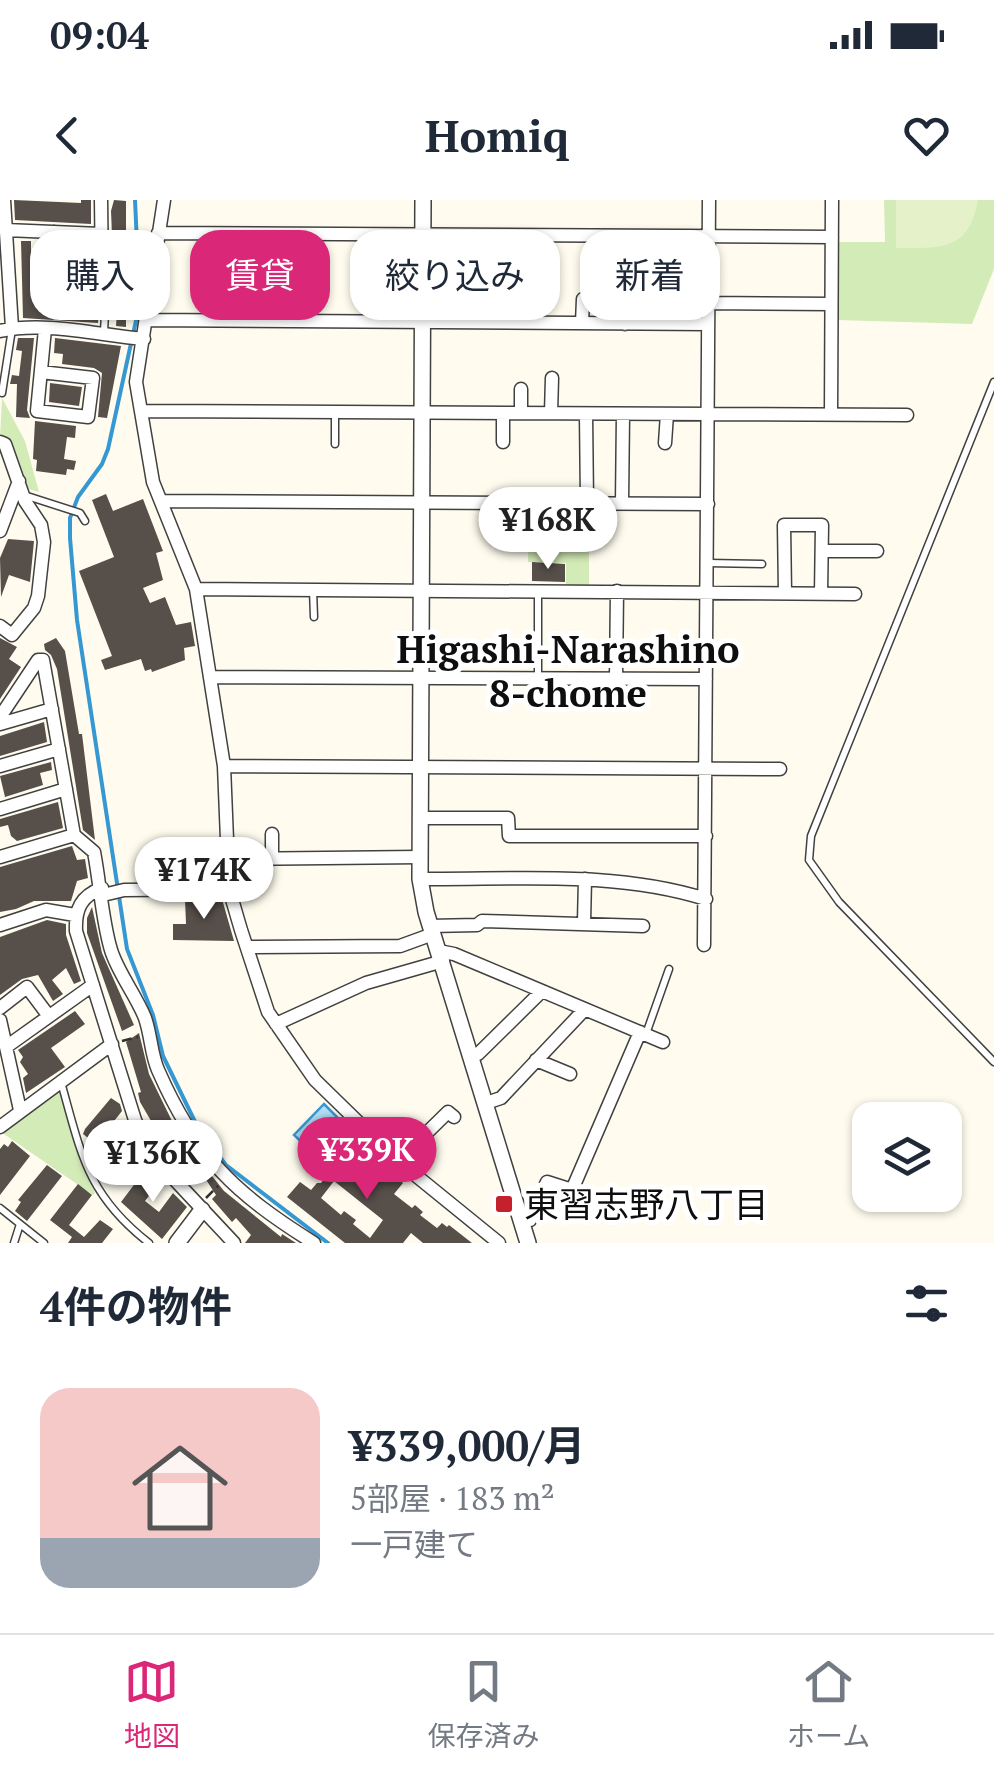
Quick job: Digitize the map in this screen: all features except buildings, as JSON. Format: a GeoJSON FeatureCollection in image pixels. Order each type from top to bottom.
{"type":"FeatureCollection","features":[{"type":"Feature","properties":{"kind":"street"},"geometry":{"type":"LineString","coordinates":[[4,200],[6,329],[137,339]]}},
{"type":"Feature","properties":{"kind":"street"},"geometry":{"type":"LineString","coordinates":[[100,230],[101,200]]}},
{"type":"Feature","properties":{"kind":"street"},"geometry":{"type":"LineString","coordinates":[[159,230],[164,200]]}},
{"type":"Feature","properties":{"kind":"street"},"geometry":{"type":"LineString","coordinates":[[423,200],[423,230]]}},
{"type":"Feature","properties":{"kind":"street"},"geometry":{"type":"LineString","coordinates":[[709,200],[709,230]]}},
{"type":"Feature","properties":{"kind":"street"},"geometry":{"type":"LineString","coordinates":[[831,414],[832,200]]}},
{"type":"Feature","properties":{"kind":"street"},"geometry":{"type":"LineString","coordinates":[[4,222],[44,230]]}},
{"type":"Feature","properties":{"kind":"street"},"geometry":{"type":"LineString","coordinates":[[170,233],[350,235]]}},
{"type":"Feature","properties":{"kind":"street"},"geometry":{"type":"LineString","coordinates":[[720,236],[832,237]]}},
{"type":"Feature","properties":{"kind":"street"},"geometry":{"type":"LineString","coordinates":[[720,303],[832,304]]}},
{"type":"Feature","properties":{"kind":"street"},"geometry":{"type":"LineString","coordinates":[[499,1243],[398,1160],[315,1080],[268,1012],[229,889],[224,766],[212,678],[196,589],[153,482],[136,382],[137,339],[148,320],[708,324]]}},
{"type":"Feature","properties":{"kind":"street"},"geometry":{"type":"LineString","coordinates":[[626,320],[626,324]]}},
{"type":"Feature","properties":{"kind":"street"},"geometry":{"type":"LineString","coordinates":[[704,945],[708,320]]}},
{"type":"Feature","properties":{"kind":"street"},"geometry":{"type":"LineString","coordinates":[[422,322],[420,879],[432,930],[528,1243]]}},
{"type":"Feature","properties":{"kind":"street"},"geometry":{"type":"LineString","coordinates":[[41,372],[93,378],[88,417],[37,411],[45,330]]}},
{"type":"Feature","properties":{"kind":"street"},"geometry":{"type":"LineString","coordinates":[[550,414],[552,378]]}},
{"type":"Feature","properties":{"kind":"street"},"geometry":{"type":"LineString","coordinates":[[521,413],[522,390]]}},
{"type":"Feature","properties":{"kind":"street"},"geometry":{"type":"LineString","coordinates":[[143,411],[907,415]]}},
{"type":"Feature","properties":{"kind":"street"},"geometry":{"type":"LineString","coordinates":[[502,413],[503,442]]}},
{"type":"Feature","properties":{"kind":"street"},"geometry":{"type":"LineString","coordinates":[[586,414],[586,503]]}},
{"type":"Feature","properties":{"kind":"street"},"geometry":{"type":"LineString","coordinates":[[622,503],[623,414]]}},
{"type":"Feature","properties":{"kind":"street"},"geometry":{"type":"LineString","coordinates":[[666,444],[667,414]]}},
{"type":"Feature","properties":{"kind":"street"},"geometry":{"type":"LineString","coordinates":[[0,442],[5,444],[21,488],[41,525],[44,542],[34,608],[12,635],[0,626]]}},
{"type":"Feature","properties":{"kind":"street"},"geometry":{"type":"LineString","coordinates":[[0,530],[21,488]]}},
{"type":"Feature","properties":{"kind":"street"},"geometry":{"type":"LineString","coordinates":[[160,502],[708,504]]}},
{"type":"Feature","properties":{"kind":"street"},"geometry":{"type":"LineString","coordinates":[[785,594],[784,525],[822,525],[821,594]]}},
{"type":"Feature","properties":{"kind":"street"},"geometry":{"type":"LineString","coordinates":[[823,551],[877,551]]}},
{"type":"Feature","properties":{"kind":"street"},"geometry":{"type":"LineString","coordinates":[[196,589],[855,594]]}},
{"type":"Feature","properties":{"kind":"street"},"geometry":{"type":"LineString","coordinates":[[616,678],[617,591]]}},
{"type":"Feature","properties":{"kind":"street"},"geometry":{"type":"LineString","coordinates":[[0,720],[38,660],[43,660],[74,835],[94,852],[110,892],[111,952],[133,990],[156,1066],[189,1134],[226,1178],[283,1224],[314,1243]]}},
{"type":"Feature","properties":{"kind":"street"},"geometry":{"type":"LineString","coordinates":[[212,678],[706,679]]}},
{"type":"Feature","properties":{"kind":"street"},"geometry":{"type":"LineString","coordinates":[[0,720],[52,709]]}},
{"type":"Feature","properties":{"kind":"street"},"geometry":{"type":"LineString","coordinates":[[0,766],[59,750]]}},
{"type":"Feature","properties":{"kind":"street"},"geometry":{"type":"LineString","coordinates":[[224,766],[780,770]]}},
{"type":"Feature","properties":{"kind":"street"},"geometry":{"type":"LineString","coordinates":[[0,808],[66,788]]}},
{"type":"Feature","properties":{"kind":"street"},"geometry":{"type":"LineString","coordinates":[[420,818],[508,818],[509,836],[706,836]]}},
{"type":"Feature","properties":{"kind":"street"},"geometry":{"type":"LineString","coordinates":[[272,834],[272,858]]}},
{"type":"Feature","properties":{"kind":"street"},"geometry":{"type":"LineString","coordinates":[[0,857],[74,835]]}},
{"type":"Feature","properties":{"kind":"street"},"geometry":{"type":"LineString","coordinates":[[226,860],[420,856]]}},
{"type":"Feature","properties":{"kind":"street"},"geometry":{"type":"LineString","coordinates":[[420,879],[584,878],[672,888],[706,899]]}},
{"type":"Feature","properties":{"kind":"street"},"geometry":{"type":"LineString","coordinates":[[584,878],[584,922]]}},
{"type":"Feature","properties":{"kind":"street"},"geometry":{"type":"LineString","coordinates":[[229,889],[89,893],[75,914],[76,931],[144,1140],[160,1164],[234,1243]]}},
{"type":"Feature","properties":{"kind":"street"},"geometry":{"type":"LineString","coordinates":[[0,926],[46,910],[75,914]]}},
{"type":"Feature","properties":{"kind":"street"},"geometry":{"type":"LineString","coordinates":[[248,947],[400,946],[432,930],[477,925],[482,921],[643,926]]}},
{"type":"Feature","properties":{"kind":"street"},"geometry":{"type":"LineString","coordinates":[[276,1024],[366,983],[441,956],[542,991],[663,1042]]}},
{"type":"Feature","properties":{"kind":"street"},"geometry":{"type":"LineString","coordinates":[[6,1047],[93,985]]}},
{"type":"Feature","properties":{"kind":"street"},"geometry":{"type":"LineString","coordinates":[[0,1008],[27,987],[48,1016]]}},
{"type":"Feature","properties":{"kind":"street"},"geometry":{"type":"LineString","coordinates":[[471,1055],[478,1054],[542,991]]}},
{"type":"Feature","properties":{"kind":"street"},"geometry":{"type":"LineString","coordinates":[[486,1103],[501,1098],[584,1009]]}},
{"type":"Feature","properties":{"kind":"street"},"geometry":{"type":"LineString","coordinates":[[0,1020],[20,1110]]}},
{"type":"Feature","properties":{"kind":"street"},"geometry":{"type":"LineString","coordinates":[[521,1220],[530,1220],[547,1182],[572,1190],[643,1034]]}},
{"type":"Feature","properties":{"kind":"street"},"geometry":{"type":"LineString","coordinates":[[0,1127],[112,1044]]}},
{"type":"Feature","properties":{"kind":"street"},"geometry":{"type":"LineString","coordinates":[[536,1060],[570,1074]]}},
{"type":"Feature","properties":{"kind":"street"},"geometry":{"type":"LineString","coordinates":[[398,1160],[448,1112],[454,1117]]}},
{"type":"Feature","properties":{"kind":"street"},"geometry":{"type":"LineString","coordinates":[[178,1243],[201,1207]]}},
{"type":"Feature","properties":{"kind":"lane"},"geometry":{"type":"LineString","coordinates":[[104,335],[105,320]]}},
{"type":"Feature","properties":{"kind":"lane"},"geometry":{"type":"LineString","coordinates":[[2,394],[6,329]]}},
{"type":"Feature","properties":{"kind":"lane"},"geometry":{"type":"LineString","coordinates":[[994,382],[811,836],[809,850],[815,870],[839,902],[994,1062]]}},
{"type":"Feature","properties":{"kind":"lane"},"geometry":{"type":"LineString","coordinates":[[334,412],[334,444]]}},
{"type":"Feature","properties":{"kind":"lane"},"geometry":{"type":"LineString","coordinates":[[21,488],[78,512],[85,521]]}},
{"type":"Feature","properties":{"kind":"lane"},"geometry":{"type":"LineString","coordinates":[[707,563],[762,564]]}},
{"type":"Feature","properties":{"kind":"lane"},"geometry":{"type":"LineString","coordinates":[[313,589],[314,617]]}},
{"type":"Feature","properties":{"kind":"lane"},"geometry":{"type":"LineString","coordinates":[[538,590],[538,678]]}},
{"type":"Feature","properties":{"kind":"lane"},"geometry":{"type":"LineString","coordinates":[[643,1034],[668,969]]}},
{"type":"Feature","properties":{"kind":"lane"},"geometry":{"type":"LineString","coordinates":[[60,1081],[80,1150],[97,1190],[117,1217],[149,1243]]}},
{"type":"Feature","properties":{"kind":"lane"},"geometry":{"type":"LineString","coordinates":[[0,1208],[44,1243]]}},
{"type":"Feature","properties":{"kind":"lane"},"geometry":{"type":"LineString","coordinates":[[14,1243],[20,1224]]}},
{"type":"Feature","properties":{"kind":"path"},"geometry":{"type":"LineString","coordinates":[[112,1044],[149,1034]]}},
{"type":"Feature","properties":{"kind":"path"},"geometry":{"type":"LineString","coordinates":[[201,1207],[226,1178]]}},
{"type":"Feature","properties":{"kind":"green space"},"geometry":{"type":"Polygon","coordinates":[[[884,200],[994,200],[994,269],[972,324],[837,320],[836,242],[885,242],[884,200]]]}},
{"type":"Feature","properties":{"kind":"green space"},"geometry":{"type":"Polygon","coordinates":[[[896,200],[978,200],[968,229],[950,244],[896,248],[896,200]]]}},
{"type":"Feature","properties":{"kind":"green space"},"geometry":{"type":"Polygon","coordinates":[[[2,398],[25,441],[39,492],[25,488],[0,438],[2,398]]]}},
{"type":"Feature","properties":{"kind":"green space"},"geometry":{"type":"Polygon","coordinates":[[[529,507],[589,507],[589,588],[566,588],[566,563],[528,562],[529,507]]]}},
{"type":"Feature","properties":{"kind":"green space"},"geometry":{"type":"Polygon","coordinates":[[[56,1090],[60,1092],[93,1195],[1,1132],[56,1090]]]}},
{"type":"Feature","properties":{"kind":"water"},"geometry":{"type":"Polygon","coordinates":[[[324,1104],[341,1121],[311,1151],[294,1135],[324,1104]]]}},
{"type":"Feature","properties":{"kind":"waterway"},"geometry":{"type":"LineString","coordinates":[[135,200],[137,316],[108,449],[78,497],[70,518],[77,620],[127,949],[153,1015],[163,1056],[200,1132],[226,1165],[328,1243]]}},
{"type":"Feature","properties":{"kind":"place","name":"東習志野八丁目"},"geometry":{"type":"Point","coordinates":[504,1204]}},
{"type":"Feature","properties":{"kind":"district","name":"Higashi-Narashino 8-chome"},"geometry":{"type":"Point","coordinates":[568,671]}}]}
